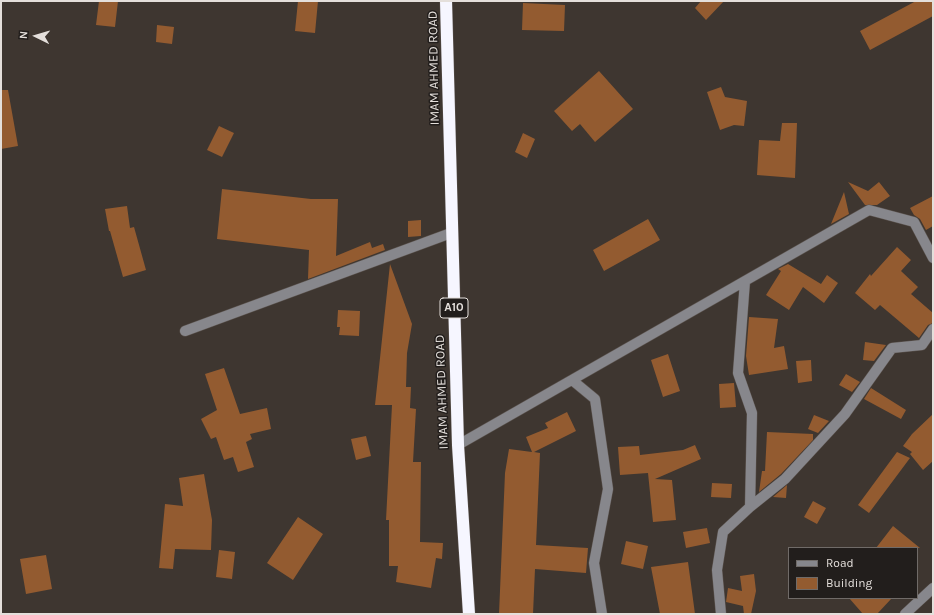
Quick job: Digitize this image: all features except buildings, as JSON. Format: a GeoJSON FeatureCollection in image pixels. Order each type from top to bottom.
{"type":"FeatureCollection","features":[{"type":"Feature","properties":{"kind":"highway","name":"IMAM AHMED ROAD"},"geometry":{"type":"LineString","coordinates":[[446,1],[451,233],[458,445],[469,614]]}},
{"type":"Feature","properties":{"kind":"street"},"geometry":{"type":"LineString","coordinates":[[458,445],[869,210],[914,222],[933,258]]}},
{"type":"Feature","properties":{"kind":"street"},"geometry":{"type":"LineString","coordinates":[[185,331],[451,233]]}},
{"type":"Feature","properties":{"kind":"street"},"geometry":{"type":"LineString","coordinates":[[745,281],[738,373],[752,413],[750,507]]}},
{"type":"Feature","properties":{"kind":"street"},"geometry":{"type":"LineString","coordinates":[[721,614],[717,570],[724,532],[750,507],[785,479],[846,414],[892,348],[922,345],[933,329]]}},
{"type":"Feature","properties":{"kind":"street"},"geometry":{"type":"LineString","coordinates":[[572,380],[595,399],[608,489],[594,563],[602,614]]}},
{"type":"Feature","properties":{"kind":"street"},"geometry":{"type":"LineString","coordinates":[[905,614],[933,588]]}}]}
